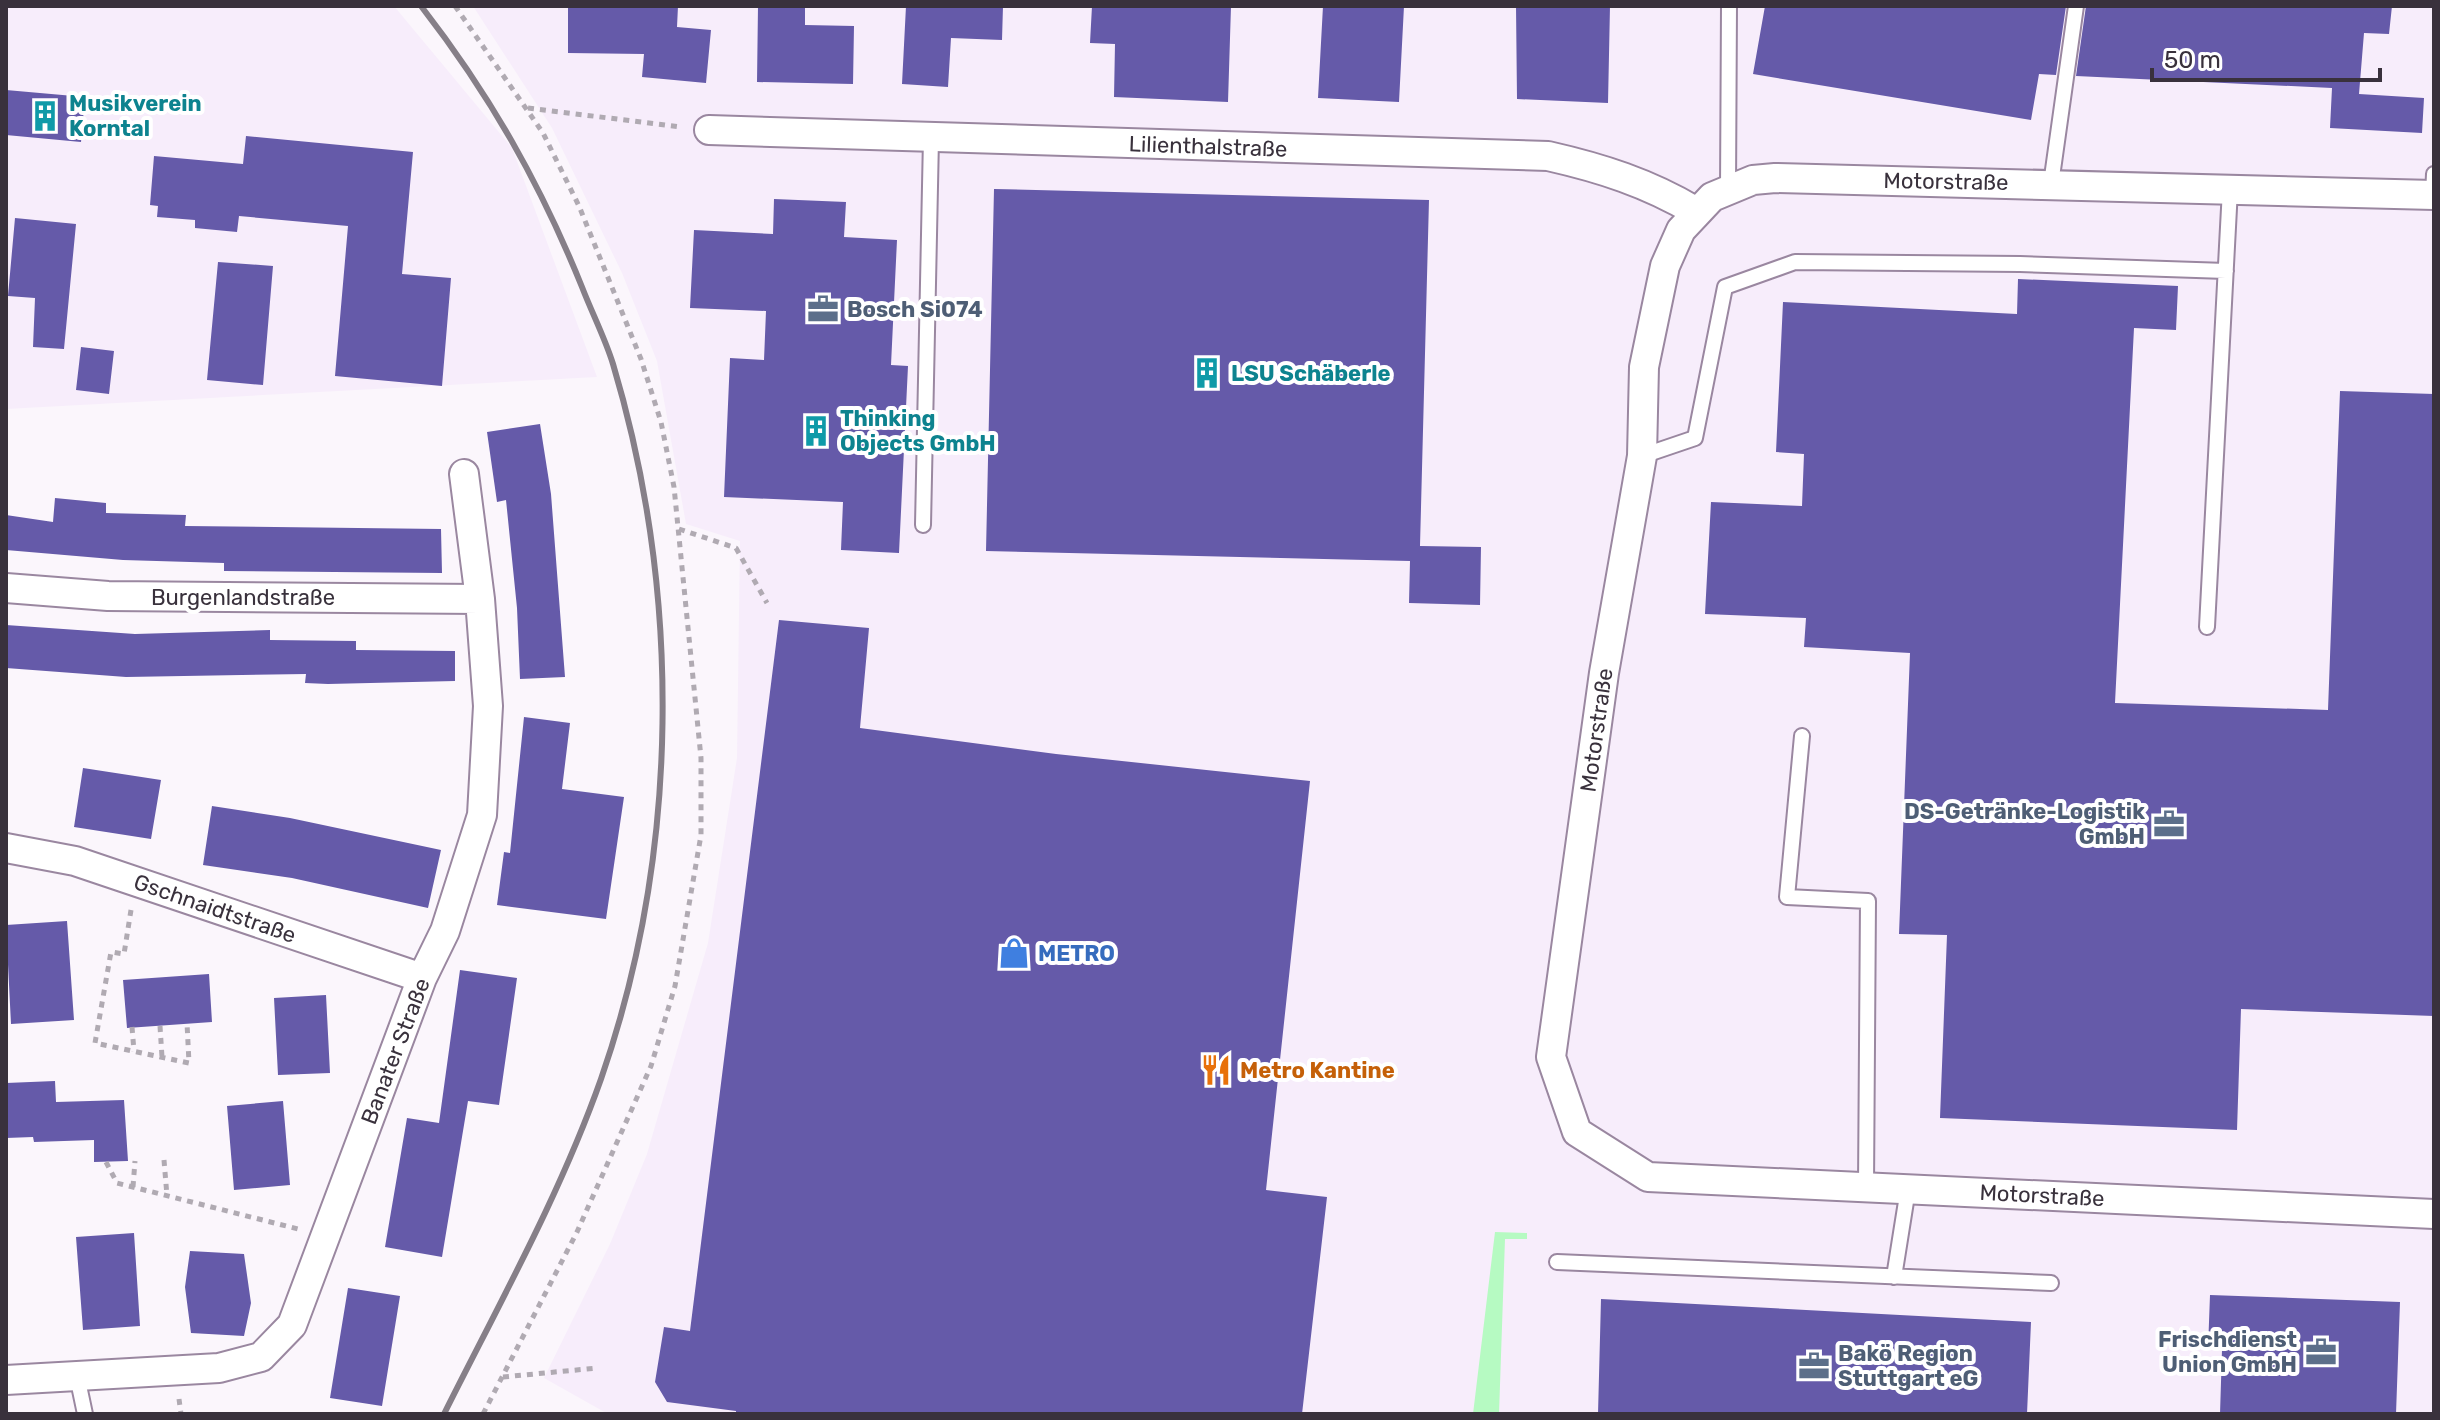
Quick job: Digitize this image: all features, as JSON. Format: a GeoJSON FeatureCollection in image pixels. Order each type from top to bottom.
{"type":"FeatureCollection","features":[{"type":"Feature","properties":{"kind":"street","name":"Lilienthalstraße"},"geometry":{"type":"LineString","coordinates":[[709,130],[1548,156],[1596,167],[1657,189],[1695,211]]}},
{"type":"Feature","properties":{"kind":"street","name":"Motorstraße"},"geometry":{"type":"LineString","coordinates":[[2434,188],[2230,189],[1775,178],[1753,180],[1728,189],[1695,211],[1672,244],[1644,367],[1642,456],[1604,673],[1551,1057],[1577,1132],[1648,1177],[2434,1214]]}},
{"type":"Feature","properties":{"kind":"street","name":"Banater Straße"},"geometry":{"type":"LineString","coordinates":[[6,1380],[219,1368],[261,1357],[292,1325],[422,978],[445,931],[482,815],[488,706],[480,599],[464,474]]}},
{"type":"Feature","properties":{"kind":"street","name":"Burgenlandstraße"},"geometry":{"type":"LineString","coordinates":[[6,588],[108,596],[480,599]]}},
{"type":"Feature","properties":{"kind":"street","name":"Gschnaidtstraße"},"geometry":{"type":"LineString","coordinates":[[6,848],[75,861],[422,978]]}},
{"type":"Feature","properties":{"kind":"lane"},"geometry":{"type":"LineString","coordinates":[[1728,189],[1729,6]]}},
{"type":"Feature","properties":{"kind":"lane"},"geometry":{"type":"LineString","coordinates":[[2051,184],[2076,6]]}},
{"type":"Feature","properties":{"kind":"lane"},"geometry":{"type":"LineString","coordinates":[[923,525],[931,138]]}},
{"type":"Feature","properties":{"kind":"lane"},"geometry":{"type":"LineString","coordinates":[[2207,627],[2230,189]]}},
{"type":"Feature","properties":{"kind":"lane"},"geometry":{"type":"LineString","coordinates":[[1642,456],[1695,438],[1725,287],[1795,262],[2020,264],[2226,271]]}},
{"type":"Feature","properties":{"kind":"lane"},"geometry":{"type":"LineString","coordinates":[[1802,736],[1787,897],[1868,901],[1866,1187]]}},
{"type":"Feature","properties":{"kind":"lane"},"geometry":{"type":"LineString","coordinates":[[1894,1277],[1908,1189]]}},
{"type":"Feature","properties":{"kind":"lane"},"geometry":{"type":"LineString","coordinates":[[1557,1262],[2051,1283]]}},
{"type":"Feature","properties":{"kind":"lane"},"geometry":{"type":"LineString","coordinates":[[77,1376],[85,1414]]}},
{"type":"Feature","properties":{"kind":"path"},"geometry":{"type":"LineString","coordinates":[[455,6],[527,108],[579,206],[641,359],[661,422],[679,529],[701,758],[701,835],[675,986],[651,1066],[577,1232],[483,1414]]}},
{"type":"Feature","properties":{"kind":"path"},"geometry":{"type":"LineString","coordinates":[[527,108],[709,130]]}},
{"type":"Feature","properties":{"kind":"path"},"geometry":{"type":"LineString","coordinates":[[679,529],[736,548],[767,603]]}},
{"type":"Feature","properties":{"kind":"path"},"geometry":{"type":"LineString","coordinates":[[135,881],[124,954],[111,952],[95,1043],[189,1063],[187,1023]]}},
{"type":"Feature","properties":{"kind":"path"},"geometry":{"type":"LineString","coordinates":[[160,1026],[162,1057]]}},
{"type":"Feature","properties":{"kind":"path"},"geometry":{"type":"LineString","coordinates":[[132,1027],[134,1051]]}},
{"type":"Feature","properties":{"kind":"path"},"geometry":{"type":"LineString","coordinates":[[164,1160],[167,1196]]}},
{"type":"Feature","properties":{"kind":"path"},"geometry":{"type":"LineString","coordinates":[[133,1187],[135,1161]]}},
{"type":"Feature","properties":{"kind":"path"},"geometry":{"type":"LineString","coordinates":[[106,1162],[117,1183],[326,1237]]}},
{"type":"Feature","properties":{"kind":"path"},"geometry":{"type":"LineString","coordinates":[[503,1377],[597,1368]]}},
{"type":"Feature","properties":{"kind":"shaded area"},"geometry":{"type":"Polygon","coordinates":[[[6,6],[394,6],[512,148],[597,377],[6,409],[6,6]]]}},
{"type":"Feature","properties":{"kind":"shaded area"},"geometry":{"type":"Polygon","coordinates":[[[473,6],[2434,6],[2434,1414],[608,1414],[544,1378],[610,1244],[647,1154],[708,943],[737,758],[740,541],[686,524],[657,361],[622,273],[552,128],[473,6]]]}},
{"type":"Feature","properties":{"kind":"green space"},"geometry":{"type":"Polygon","coordinates":[[[1495,1232],[1527,1233],[1527,1239],[1505,1239],[1499,1414],[1473,1414],[1495,1232]]]}},
{"type":"Feature","properties":{"kind":"building"},"geometry":{"type":"Polygon","coordinates":[[[568,6],[678,6],[677,27],[711,30],[706,83],[642,77],[644,54],[568,53],[568,6]]]}},
{"type":"Feature","properties":{"kind":"building"},"geometry":{"type":"Polygon","coordinates":[[[758,6],[805,6],[805,25],[854,26],[853,84],[757,82],[758,6]]]}},
{"type":"Feature","properties":{"kind":"building"},"geometry":{"type":"Polygon","coordinates":[[[906,6],[1003,6],[1002,40],[951,38],[948,87],[902,84],[906,6]]]}},
{"type":"Feature","properties":{"kind":"building"},"geometry":{"type":"Polygon","coordinates":[[[1092,6],[1231,6],[1228,102],[1114,97],[1115,44],[1090,43],[1092,6]]]}},
{"type":"Feature","properties":{"kind":"building"},"geometry":{"type":"Polygon","coordinates":[[[1323,6],[1404,6],[1399,102],[1318,98],[1323,6]]]}},
{"type":"Feature","properties":{"kind":"building"},"geometry":{"type":"Polygon","coordinates":[[[1516,6],[1610,6],[1608,103],[1517,99],[1516,6]]]}},
{"type":"Feature","properties":{"kind":"building"},"geometry":{"type":"Polygon","coordinates":[[[1765,6],[2066,6],[2056,75],[2039,74],[2031,120],[1753,74],[1765,6]]]}},
{"type":"Feature","properties":{"kind":"building"},"geometry":{"type":"Polygon","coordinates":[[[2086,6],[2392,6],[2389,34],[2364,33],[2359,94],[2424,98],[2422,133],[2330,128],[2332,88],[2076,76],[2086,6]]]}},
{"type":"Feature","properties":{"kind":"building","name":"Musikverein Korntal"},"geometry":{"type":"Polygon","coordinates":[[[6,90],[85,97],[81,142],[6,135],[6,90]]]}},
{"type":"Feature","properties":{"kind":"building"},"geometry":{"type":"Polygon","coordinates":[[[246,136],[413,152],[402,274],[451,278],[442,386],[335,376],[348,226],[239,216],[237,232],[195,228],[195,220],[157,217],[158,206],[150,205],[154,156],[243,164],[246,136]]]}},
{"type":"Feature","properties":{"kind":"building","name":"LSU Schäberle"},"geometry":{"type":"Polygon","coordinates":[[[994,189],[1429,200],[1420,546],[1481,547],[1480,605],[1409,603],[1410,561],[986,551],[994,189]]]}},
{"type":"Feature","properties":{"kind":"building","name":"Thinking Objects GmbH"},"geometry":{"type":"Polygon","coordinates":[[[774,199],[846,202],[844,237],[897,240],[891,365],[908,366],[899,553],[841,550],[843,502],[724,497],[730,358],[764,360],[766,311],[690,308],[694,230],[773,234],[774,199]]]}},
{"type":"Feature","properties":{"kind":"building"},"geometry":{"type":"Polygon","coordinates":[[[15,218],[76,224],[64,349],[33,347],[35,298],[8,296],[15,218]]]}},
{"type":"Feature","properties":{"kind":"building"},"geometry":{"type":"Polygon","coordinates":[[[218,262],[273,266],[263,385],[207,380],[218,262]]]}},
{"type":"Feature","properties":{"kind":"building"},"geometry":{"type":"Polygon","coordinates":[[[2018,279],[2178,286],[2176,330],[2134,328],[2115,703],[2328,710],[2340,391],[2434,394],[2434,1016],[2241,1009],[2237,1130],[1940,1118],[1947,935],[1899,934],[1910,653],[1804,647],[1806,618],[1705,614],[1711,502],[1802,506],[1804,454],[1776,452],[1783,302],[2017,314],[2018,279]]]}},
{"type":"Feature","properties":{"kind":"building"},"geometry":{"type":"Polygon","coordinates":[[[81,347],[114,351],[109,394],[76,390],[81,347]]]}},
{"type":"Feature","properties":{"kind":"building"},"geometry":{"type":"Polygon","coordinates":[[[540,424],[551,494],[565,677],[520,679],[517,608],[506,500],[497,502],[487,432],[540,424]]]}},
{"type":"Feature","properties":{"kind":"building"},"geometry":{"type":"Polygon","coordinates":[[[55,498],[106,503],[106,513],[186,515],[185,526],[441,529],[442,573],[224,571],[224,563],[123,560],[6,550],[6,515],[53,522],[55,498]]]}},
{"type":"Feature","properties":{"kind":"building","name":"METRO"},"geometry":{"type":"Polygon","coordinates":[[[779,620],[869,628],[860,728],[1056,754],[1310,781],[1266,1190],[1327,1197],[1302,1414],[736,1414],[736,1411],[667,1402],[655,1382],[664,1327],[690,1331],[779,620]]]}},
{"type":"Feature","properties":{"kind":"building"},"geometry":{"type":"Polygon","coordinates":[[[6,625],[135,634],[270,630],[270,640],[356,641],[356,650],[455,651],[455,681],[328,684],[305,683],[306,674],[126,677],[6,668],[6,625]]]}},
{"type":"Feature","properties":{"kind":"building"},"geometry":{"type":"Polygon","coordinates":[[[524,717],[570,723],[562,789],[624,797],[606,919],[497,905],[504,852],[510,853],[524,717]]]}},
{"type":"Feature","properties":{"kind":"building"},"geometry":{"type":"Polygon","coordinates":[[[83,768],[161,780],[151,839],[74,827],[83,768]]]}},
{"type":"Feature","properties":{"kind":"building"},"geometry":{"type":"Polygon","coordinates":[[[212,806],[290,818],[441,850],[428,908],[292,878],[203,865],[212,806]]]}},
{"type":"Feature","properties":{"kind":"building"},"geometry":{"type":"Polygon","coordinates":[[[67,921],[74,1020],[11,1024],[6,925],[67,921]]]}},
{"type":"Feature","properties":{"kind":"building"},"geometry":{"type":"Polygon","coordinates":[[[460,970],[517,978],[499,1105],[468,1101],[442,1257],[385,1247],[407,1118],[439,1123],[460,970]]]}},
{"type":"Feature","properties":{"kind":"building"},"geometry":{"type":"Polygon","coordinates":[[[209,974],[212,1022],[127,1028],[123,980],[209,974]]]}},
{"type":"Feature","properties":{"kind":"building"},"geometry":{"type":"Polygon","coordinates":[[[326,995],[330,1073],[278,1075],[274,998],[326,995]]]}},
{"type":"Feature","properties":{"kind":"building"},"geometry":{"type":"Polygon","coordinates":[[[55,1081],[56,1102],[124,1100],[128,1161],[94,1162],[94,1140],[34,1142],[33,1137],[6,1138],[6,1083],[55,1081]]]}},
{"type":"Feature","properties":{"kind":"building"},"geometry":{"type":"Polygon","coordinates":[[[283,1101],[290,1185],[234,1190],[227,1106],[283,1101]]]}},
{"type":"Feature","properties":{"kind":"building"},"geometry":{"type":"Polygon","coordinates":[[[134,1233],[140,1326],[83,1330],[76,1237],[134,1233]]]}},
{"type":"Feature","properties":{"kind":"building"},"geometry":{"type":"Polygon","coordinates":[[[190,1251],[244,1254],[251,1303],[244,1336],[191,1333],[185,1287],[190,1251]]]}},
{"type":"Feature","properties":{"kind":"building"},"geometry":{"type":"Polygon","coordinates":[[[348,1288],[400,1296],[382,1406],[330,1398],[348,1288]]]}},
{"type":"Feature","properties":{"kind":"building"},"geometry":{"type":"Polygon","coordinates":[[[2210,1295],[2400,1302],[2396,1414],[2220,1414],[2222,1350],[2208,1349],[2210,1295]]]}},
{"type":"Feature","properties":{"kind":"building","name":"Bakö Region Stuttgart eG"},"geometry":{"type":"Polygon","coordinates":[[[1601,1299],[2031,1322],[2027,1414],[1598,1414],[1601,1299]]]}},
{"type":"Feature","properties":{"kind":"railway"},"geometry":{"type":"LineString","coordinates":[[421,6],[512,141],[549,212],[610,354],[636,452],[651,541],[660,632],[662,723],[658,814],[646,904],[627,993],[601,1079],[548,1207],[444,1414]]}},
{"type":"Feature","properties":{"kind":"place","name":"Musikverein Korntal"},"geometry":{"type":"Point","coordinates":[45,116]}},
{"type":"Feature","properties":{"kind":"place","name":"Bosch Si074"},"geometry":{"type":"Point","coordinates":[823,309]}},
{"type":"Feature","properties":{"kind":"place","name":"LSU Schäberle"},"geometry":{"type":"Point","coordinates":[1207,373]}},
{"type":"Feature","properties":{"kind":"place","name":"Thinking Objects GmbH"},"geometry":{"type":"Point","coordinates":[816,431]}},
{"type":"Feature","properties":{"kind":"place","name":"DS-Getränke-Logistik GmbH"},"geometry":{"type":"Point","coordinates":[2169,824]}},
{"type":"Feature","properties":{"kind":"place","name":"METRO"},"geometry":{"type":"Point","coordinates":[1014,953]}},
{"type":"Feature","properties":{"kind":"place","name":"Metro Kantine"},"geometry":{"type":"Point","coordinates":[1216,1070]}},
{"type":"Feature","properties":{"kind":"place","name":"Frischdienst Union GmbH"},"geometry":{"type":"Point","coordinates":[2321,1352]}},
{"type":"Feature","properties":{"kind":"place","name":"Bakö Region Stuttgart eG"},"geometry":{"type":"Point","coordinates":[1814,1366]}}]}
